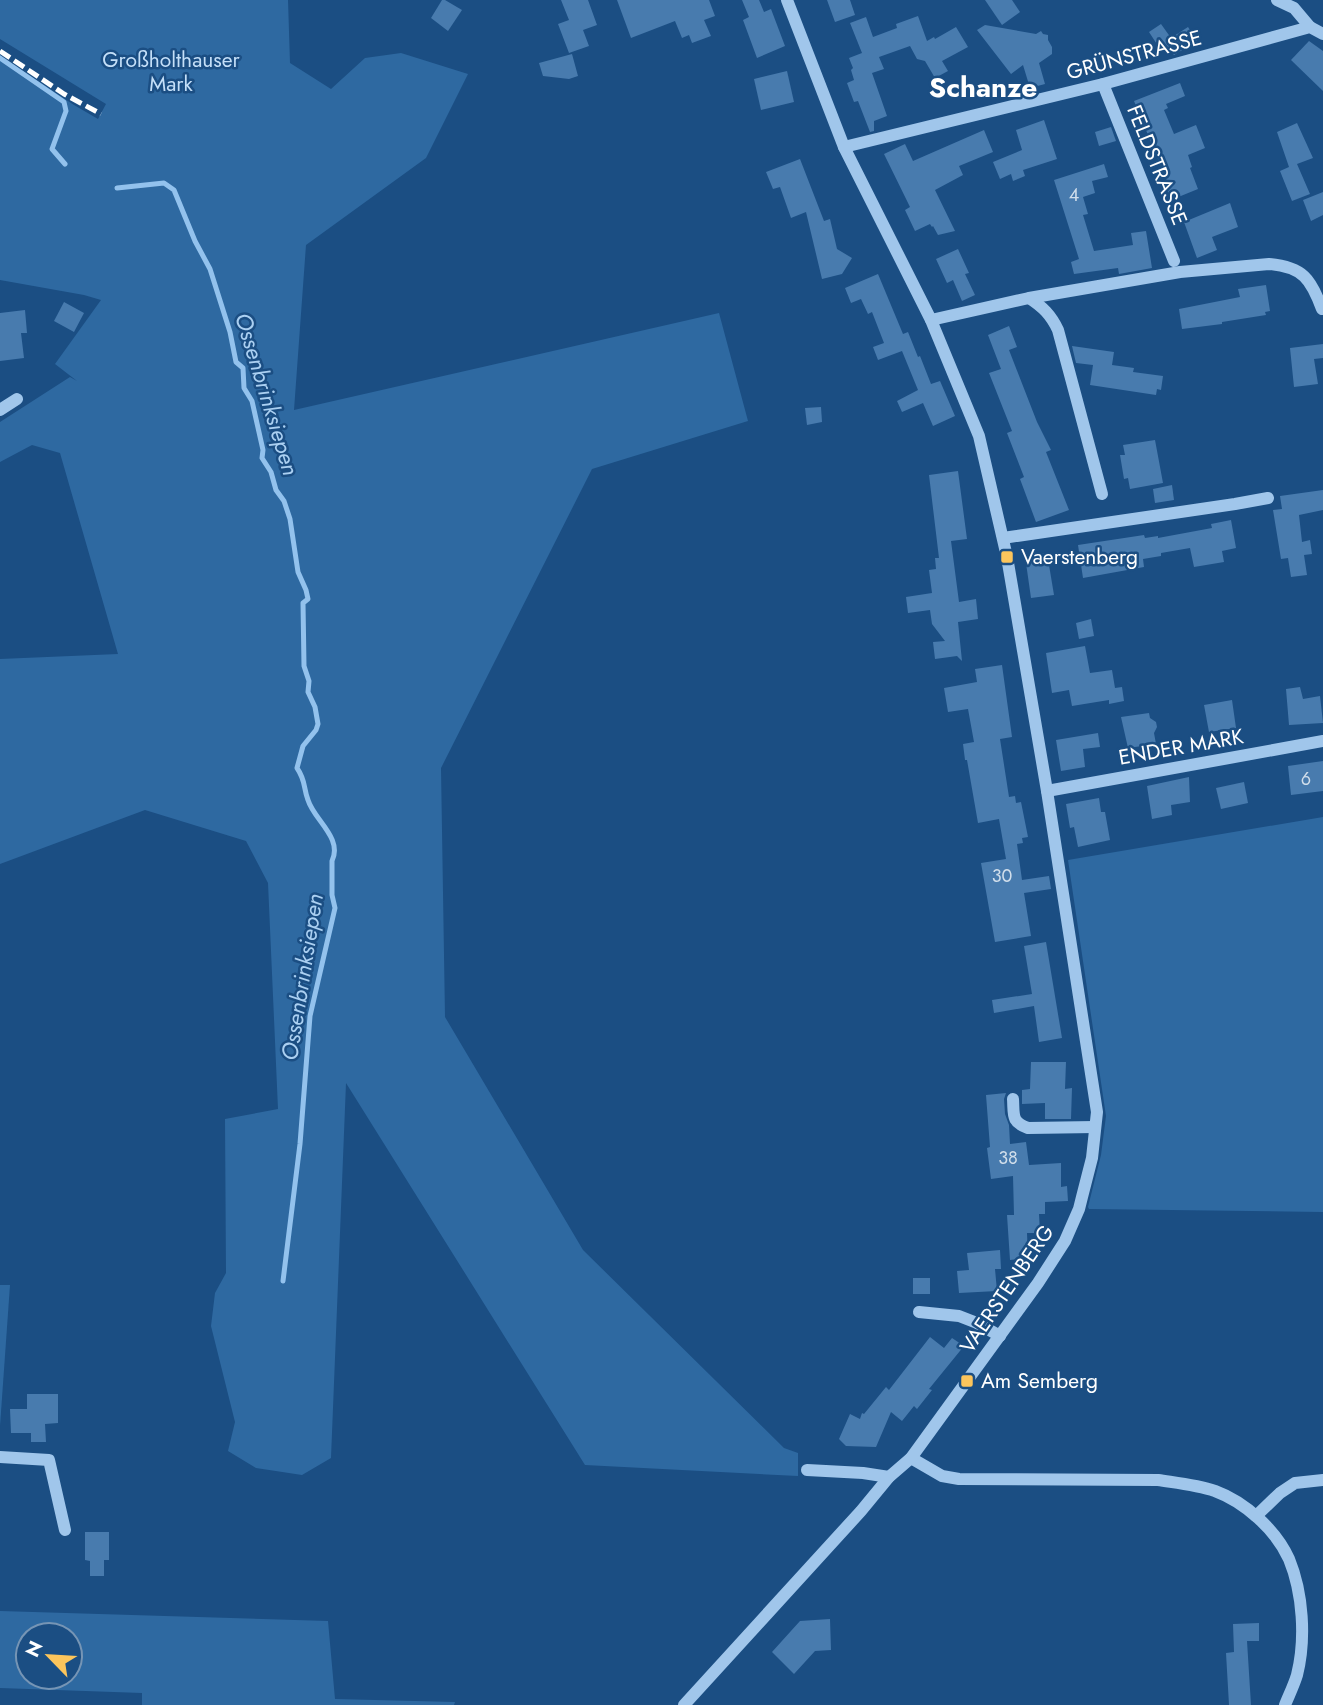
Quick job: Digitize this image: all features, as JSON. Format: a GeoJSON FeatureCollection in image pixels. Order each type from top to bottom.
{"type":"FeatureCollection","features":[{"type":"Feature","properties":{"kind":"street","name":"VAERSTENBERG"},"geometry":{"type":"LineString","coordinates":[[684,1705],[889,1477],[911,1458],[1038,1283],[1065,1241],[1079,1209],[1092,1158],[1097,1112],[1003,538],[979,436],[931,320],[844,147],[786,0]]}},
{"type":"Feature","properties":{"kind":"street"},"geometry":{"type":"LineString","coordinates":[[1277,0],[1294,8],[1310,27],[1323,34]]}},
{"type":"Feature","properties":{"kind":"street","name":"GRÜNSTRASSE"},"geometry":{"type":"LineString","coordinates":[[844,147],[1103,84],[1310,27]]}},
{"type":"Feature","properties":{"kind":"street","name":"FELDSTRASSE"},"geometry":{"type":"LineString","coordinates":[[1103,84],[1174,261]]}},
{"type":"Feature","properties":{"kind":"street"},"geometry":{"type":"LineString","coordinates":[[931,320],[1029,298],[1180,272],[1269,264],[1283,265],[1309,280],[1322,309]]}},
{"type":"Feature","properties":{"kind":"street"},"geometry":{"type":"LineString","coordinates":[[1029,298],[1051,316],[1058,330],[1101,494]]}},
{"type":"Feature","properties":{"kind":"street"},"geometry":{"type":"LineString","coordinates":[[0,410],[17,399]]}},
{"type":"Feature","properties":{"kind":"street"},"geometry":{"type":"LineString","coordinates":[[1003,538],[1268,498]]}},
{"type":"Feature","properties":{"kind":"street","name":"ENDER MARK"},"geometry":{"type":"LineString","coordinates":[[1046,791],[1323,741]]}},
{"type":"Feature","properties":{"kind":"street"},"geometry":{"type":"LineString","coordinates":[[1013,1099],[1015,1118],[1019,1124],[1028,1128],[1095,1127]]}},
{"type":"Feature","properties":{"kind":"street"},"geometry":{"type":"LineString","coordinates":[[919,1312],[959,1316],[1000,1336]]}},
{"type":"Feature","properties":{"kind":"street"},"geometry":{"type":"LineString","coordinates":[[0,1457],[49,1460],[65,1530]]}},
{"type":"Feature","properties":{"kind":"street"},"geometry":{"type":"LineString","coordinates":[[911,1458],[942,1476],[959,1479],[1158,1480],[1217,1492],[1241,1504],[1275,1536],[1288,1558],[1297,1585],[1301,1644],[1297,1676],[1285,1705]]}},
{"type":"Feature","properties":{"kind":"street"},"geometry":{"type":"LineString","coordinates":[[807,1470],[889,1477]]}},
{"type":"Feature","properties":{"kind":"street"},"geometry":{"type":"LineString","coordinates":[[1256,1516],[1295,1483],[1323,1480]]}},
{"type":"Feature","properties":{"kind":"green space","name":"Großholthauser Mark"},"geometry":{"type":"Polygon","coordinates":[[[0,0],[288,0],[290,63],[331,89],[365,58],[401,53],[468,74],[426,158],[306,245],[294,410],[719,313],[748,421],[592,469],[441,768],[445,1017],[583,1250],[784,1448],[798,1453],[798,1476],[585,1465],[346,1083],[331,1458],[302,1475],[256,1468],[228,1451],[235,1422],[211,1326],[215,1293],[226,1273],[225,1119],[278,1109],[268,883],[246,841],[145,810],[0,864],[0,659],[118,654],[60,453],[32,445],[0,462],[0,422],[70,377],[77,381],[55,364],[101,300],[0,280],[0,56],[98,119],[106,104],[0,39],[0,0]]]}},
{"type":"Feature","properties":{"kind":"green space"},"geometry":{"type":"Polygon","coordinates":[[[1323,817],[1323,1212],[1089,1209],[1106,1116],[1068,860],[1323,817]]]}},
{"type":"Feature","properties":{"kind":"green space"},"geometry":{"type":"Polygon","coordinates":[[[0,1285],[10,1285],[0,1426],[0,1285]]]}},
{"type":"Feature","properties":{"kind":"green space"},"geometry":{"type":"Polygon","coordinates":[[[0,1611],[328,1621],[335,1699],[455,1702],[454,1705],[142,1705],[142,1693],[84,1691],[84,1621],[14,1621],[14,1688],[0,1688],[0,1611]]]}},
{"type":"Feature","properties":{"kind":"building"},"geometry":{"type":"Polygon","coordinates":[[[442,0],[462,10],[448,31],[431,18],[442,0]]]}},
{"type":"Feature","properties":{"kind":"building"},"geometry":{"type":"Polygon","coordinates":[[[561,0],[588,0],[597,25],[583,30],[589,46],[569,53],[558,24],[569,20],[561,0]]]}},
{"type":"Feature","properties":{"kind":"building"},"geometry":{"type":"Polygon","coordinates":[[[617,0],[709,0],[715,16],[704,20],[711,36],[692,43],[689,35],[682,38],[675,21],[631,38],[617,0]]]}},
{"type":"Feature","properties":{"kind":"building"},"geometry":{"type":"Polygon","coordinates":[[[742,0],[759,0],[764,12],[771,9],[785,46],[757,58],[743,20],[749,17],[742,0]]]}},
{"type":"Feature","properties":{"kind":"building"},"geometry":{"type":"Polygon","coordinates":[[[827,0],[850,0],[855,15],[835,22],[827,0]]]}},
{"type":"Feature","properties":{"kind":"building"},"geometry":{"type":"Polygon","coordinates":[[[985,0],[1012,0],[1020,12],[1002,25],[985,0]]]}},
{"type":"Feature","properties":{"kind":"building"},"geometry":{"type":"Polygon","coordinates":[[[918,16],[927,41],[956,27],[968,47],[942,61],[948,71],[935,78],[925,61],[917,59],[910,46],[879,57],[884,69],[872,73],[887,116],[874,121],[874,131],[870,132],[858,101],[854,102],[847,83],[854,80],[849,58],[862,53],[850,23],[866,17],[873,37],[918,16]]]}},
{"type":"Feature","properties":{"kind":"building"},"geometry":{"type":"Polygon","coordinates":[[[1161,24],[1171,38],[1188,27],[1197,41],[1174,55],[1168,48],[1162,52],[1149,32],[1161,24]]]}},
{"type":"Feature","properties":{"kind":"building"},"geometry":{"type":"Polygon","coordinates":[[[985,25],[1036,34],[1041,31],[1048,35],[1052,54],[1039,63],[1045,84],[1030,88],[1023,65],[1011,74],[977,30],[985,25]]]}},
{"type":"Feature","properties":{"kind":"building"},"geometry":{"type":"Polygon","coordinates":[[[1309,41],[1323,51],[1323,91],[1291,60],[1309,41]]]}},
{"type":"Feature","properties":{"kind":"building"},"geometry":{"type":"Polygon","coordinates":[[[572,54],[578,76],[569,79],[543,76],[539,63],[572,54]]]}},
{"type":"Feature","properties":{"kind":"building"},"geometry":{"type":"Polygon","coordinates":[[[787,71],[794,102],[761,110],[754,79],[787,71]]]}},
{"type":"Feature","properties":{"kind":"building"},"geometry":{"type":"Polygon","coordinates":[[[1180,83],[1185,96],[1166,104],[1168,108],[1164,110],[1174,134],[1196,125],[1205,148],[1188,155],[1198,189],[1171,200],[1164,182],[1167,181],[1134,101],[1180,83]]]}},
{"type":"Feature","properties":{"kind":"building"},"geometry":{"type":"Polygon","coordinates":[[[1044,120],[1057,159],[1023,170],[1025,176],[1013,181],[1011,174],[1000,179],[993,162],[1022,150],[1016,130],[1044,120]]]}},
{"type":"Feature","properties":{"kind":"building"},"geometry":{"type":"Polygon","coordinates":[[[1297,123],[1313,158],[1297,164],[1310,194],[1292,201],[1280,171],[1289,167],[1277,132],[1297,123]]]}},
{"type":"Feature","properties":{"kind":"building"},"geometry":{"type":"Polygon","coordinates":[[[1111,127],[1116,141],[1099,146],[1095,132],[1111,127]]]}},
{"type":"Feature","properties":{"kind":"building"},"geometry":{"type":"Polygon","coordinates":[[[984,130],[993,152],[959,166],[963,175],[935,190],[955,231],[938,235],[930,224],[915,231],[905,210],[910,207],[884,154],[905,144],[913,161],[984,130]]]}},
{"type":"Feature","properties":{"kind":"building"},"geometry":{"type":"Polygon","coordinates":[[[800,159],[824,221],[830,219],[837,249],[852,258],[842,274],[822,279],[806,212],[791,218],[780,187],[773,189],[766,172],[800,159]]]}},
{"type":"Feature","properties":{"kind":"building"},"geometry":{"type":"Polygon","coordinates":[[[1104,164],[1108,177],[1092,181],[1095,193],[1083,197],[1088,214],[1083,215],[1094,251],[1133,245],[1131,233],[1146,231],[1152,268],[1119,274],[1118,268],[1074,274],[1071,262],[1079,259],[1054,180],[1104,164]]]}},
{"type":"Feature","properties":{"kind":"building"},"geometry":{"type":"Polygon","coordinates":[[[1323,192],[1323,215],[1311,221],[1303,200],[1323,192]]]}},
{"type":"Feature","properties":{"kind":"building"},"geometry":{"type":"Polygon","coordinates":[[[1230,203],[1238,227],[1212,237],[1217,250],[1197,258],[1184,222],[1230,203]]]}},
{"type":"Feature","properties":{"kind":"building"},"geometry":{"type":"Polygon","coordinates":[[[958,249],[969,273],[965,274],[975,295],[962,301],[953,280],[947,283],[936,259],[958,249]]]}},
{"type":"Feature","properties":{"kind":"building"},"geometry":{"type":"Polygon","coordinates":[[[878,274],[903,334],[908,332],[931,384],[940,381],[955,416],[933,426],[923,403],[902,412],[897,401],[918,390],[902,351],[878,360],[873,347],[884,343],[872,312],[868,314],[861,299],[851,303],[845,288],[878,274]]]}},
{"type":"Feature","properties":{"kind":"building"},"geometry":{"type":"Polygon","coordinates":[[[1266,285],[1270,311],[1265,312],[1266,315],[1182,329],[1179,309],[1240,297],[1238,289],[1266,285]]]}},
{"type":"Feature","properties":{"kind":"building"},"geometry":{"type":"Polygon","coordinates":[[[64,302],[84,313],[74,332],[54,321],[64,302]]]}},
{"type":"Feature","properties":{"kind":"building"},"geometry":{"type":"Polygon","coordinates":[[[25,310],[27,333],[21,333],[24,358],[0,361],[0,313],[25,310]]]}},
{"type":"Feature","properties":{"kind":"building"},"geometry":{"type":"Polygon","coordinates":[[[1009,326],[1017,347],[1009,350],[1051,450],[1046,452],[1069,510],[1036,522],[1020,479],[1024,477],[1007,433],[1012,431],[989,373],[1001,369],[988,335],[1009,326]]]}},
{"type":"Feature","properties":{"kind":"building"},"geometry":{"type":"Polygon","coordinates":[[[1323,344],[1323,358],[1314,359],[1318,384],[1294,387],[1290,348],[1323,344]]]}},
{"type":"Feature","properties":{"kind":"building"},"geometry":{"type":"Polygon","coordinates":[[[1072,346],[1114,352],[1112,365],[1134,368],[1133,372],[1163,376],[1161,390],[1157,389],[1156,395],[1090,385],[1093,365],[1076,363],[1072,346]]]}},
{"type":"Feature","properties":{"kind":"building"},"geometry":{"type":"Polygon","coordinates":[[[821,407],[822,422],[807,425],[805,408],[821,407]]]}},
{"type":"Feature","properties":{"kind":"building"},"geometry":{"type":"Polygon","coordinates":[[[1155,440],[1163,483],[1130,489],[1128,478],[1124,479],[1120,455],[1125,455],[1123,445],[1155,440]]]}},
{"type":"Feature","properties":{"kind":"building"},"geometry":{"type":"Polygon","coordinates":[[[958,471],[967,539],[951,541],[959,602],[976,599],[978,619],[958,622],[962,661],[957,656],[935,659],[933,642],[945,641],[932,624],[930,610],[908,613],[906,597],[932,593],[929,570],[936,569],[935,558],[939,558],[929,475],[958,471]]]}},
{"type":"Feature","properties":{"kind":"building"},"geometry":{"type":"Polygon","coordinates":[[[1172,485],[1174,500],[1155,503],[1153,489],[1172,485]]]}},
{"type":"Feature","properties":{"kind":"building"},"geometry":{"type":"Polygon","coordinates":[[[1323,490],[1323,510],[1299,515],[1302,542],[1310,540],[1312,554],[1304,555],[1307,575],[1291,577],[1288,558],[1281,559],[1273,510],[1282,509],[1280,496],[1323,490]]]}},
{"type":"Feature","properties":{"kind":"building"},"geometry":{"type":"Polygon","coordinates":[[[1231,520],[1236,548],[1222,551],[1224,562],[1194,567],[1190,548],[1143,559],[1144,567],[1083,578],[1078,545],[1144,535],[1145,538],[1158,538],[1212,528],[1211,524],[1231,520]]]}},
{"type":"Feature","properties":{"kind":"building"},"geometry":{"type":"Polygon","coordinates":[[[1047,553],[1054,595],[1031,598],[1025,556],[1047,553]]]}},
{"type":"Feature","properties":{"kind":"building"},"geometry":{"type":"Polygon","coordinates":[[[1091,619],[1094,636],[1079,639],[1076,623],[1091,619]]]}},
{"type":"Feature","properties":{"kind":"building"},"geometry":{"type":"Polygon","coordinates":[[[1085,646],[1090,673],[1112,670],[1115,688],[1122,687],[1124,701],[1109,704],[1109,700],[1072,706],[1069,690],[1052,693],[1046,653],[1085,646]]]}},
{"type":"Feature","properties":{"kind":"building"},"geometry":{"type":"Polygon","coordinates":[[[1002,665],[1012,737],[1000,739],[1009,797],[1015,796],[1016,803],[1021,802],[1028,837],[1022,838],[1023,843],[1017,844],[1022,880],[1049,876],[1051,889],[1024,893],[1031,936],[995,942],[981,863],[1006,859],[999,819],[978,823],[963,744],[974,742],[968,709],[948,712],[944,688],[977,682],[975,669],[1002,665]]]}},
{"type":"Feature","properties":{"kind":"building"},"geometry":{"type":"Polygon","coordinates":[[[1300,687],[1303,699],[1320,696],[1323,723],[1289,725],[1286,689],[1300,687]]]}},
{"type":"Feature","properties":{"kind":"building"},"geometry":{"type":"Polygon","coordinates":[[[1232,700],[1236,728],[1209,732],[1204,705],[1232,700]]]}},
{"type":"Feature","properties":{"kind":"building"},"geometry":{"type":"Polygon","coordinates":[[[1149,713],[1150,718],[1156,722],[1156,744],[1128,748],[1121,717],[1149,713]]]}},
{"type":"Feature","properties":{"kind":"building"},"geometry":{"type":"Polygon","coordinates":[[[1098,733],[1100,747],[1083,749],[1085,767],[1061,771],[1056,740],[1098,733]]]}},
{"type":"Feature","properties":{"kind":"building"},"geometry":{"type":"Polygon","coordinates":[[[1323,761],[1323,791],[1291,795],[1288,766],[1323,761]]]}},
{"type":"Feature","properties":{"kind":"building"},"geometry":{"type":"Polygon","coordinates":[[[1189,777],[1190,802],[1171,805],[1172,815],[1152,819],[1147,786],[1189,777]]]}},
{"type":"Feature","properties":{"kind":"building"},"geometry":{"type":"Polygon","coordinates":[[[1244,782],[1248,803],[1221,809],[1216,788],[1244,782]]]}},
{"type":"Feature","properties":{"kind":"building"},"geometry":{"type":"Polygon","coordinates":[[[1099,798],[1101,812],[1105,812],[1110,840],[1078,847],[1074,827],[1070,828],[1066,804],[1099,798]]]}},
{"type":"Feature","properties":{"kind":"building"},"geometry":{"type":"Polygon","coordinates":[[[1046,942],[1062,1038],[1039,1042],[1034,1006],[994,1013],[992,1000],[1032,994],[1024,946],[1046,942]]]}},
{"type":"Feature","properties":{"kind":"building"},"geometry":{"type":"Polygon","coordinates":[[[1031,1062],[1066,1062],[1065,1089],[1072,1088],[1071,1119],[1045,1119],[1045,1103],[1022,1104],[1022,1090],[1030,1089],[1031,1062]]]}},
{"type":"Feature","properties":{"kind":"building"},"geometry":{"type":"Polygon","coordinates":[[[1006,1093],[1005,1114],[1009,1125],[1010,1144],[1026,1142],[1029,1165],[1061,1163],[1061,1187],[1067,1186],[1068,1201],[1045,1202],[1045,1214],[1039,1214],[1040,1233],[1027,1233],[1028,1258],[1010,1260],[1007,1215],[1014,1215],[1013,1176],[991,1179],[987,1148],[990,1147],[986,1095],[1006,1093]]]}},
{"type":"Feature","properties":{"kind":"building"},"geometry":{"type":"Polygon","coordinates":[[[1000,1250],[1001,1269],[995,1269],[997,1291],[959,1293],[957,1271],[969,1270],[967,1253],[1000,1250]]]}},
{"type":"Feature","properties":{"kind":"building"},"geometry":{"type":"Polygon","coordinates":[[[913,1278],[930,1278],[930,1294],[913,1294],[913,1278]]]}},
{"type":"Feature","properties":{"kind":"building"},"geometry":{"type":"Polygon","coordinates":[[[930,1337],[944,1348],[952,1338],[964,1346],[929,1389],[932,1390],[917,1409],[914,1406],[902,1421],[891,1412],[876,1447],[846,1446],[839,1439],[850,1414],[860,1419],[862,1413],[864,1414],[886,1387],[889,1390],[930,1337]]]}},
{"type":"Feature","properties":{"kind":"building"},"geometry":{"type":"Polygon","coordinates":[[[27,1394],[58,1394],[58,1423],[45,1424],[46,1442],[31,1442],[31,1433],[11,1433],[10,1409],[27,1409],[27,1394]]]}},
{"type":"Feature","properties":{"kind":"building"},"geometry":{"type":"Polygon","coordinates":[[[85,1532],[109,1532],[109,1560],[104,1560],[104,1576],[90,1576],[90,1561],[85,1560],[85,1532]]]}},
{"type":"Feature","properties":{"kind":"building"},"geometry":{"type":"Polygon","coordinates":[[[830,1619],[831,1650],[815,1651],[794,1674],[772,1652],[800,1621],[830,1619]]]}},
{"type":"Feature","properties":{"kind":"building"},"geometry":{"type":"Polygon","coordinates":[[[1259,1623],[1259,1641],[1247,1641],[1251,1705],[1229,1705],[1226,1653],[1234,1652],[1233,1624],[1259,1623]]]}},
{"type":"Feature","properties":{"kind":"waterway","name":"Ossenbrinksiepen"},"geometry":{"type":"LineString","coordinates":[[0,58],[64,102],[66,111],[52,149],[65,164]]}},
{"type":"Feature","properties":{"kind":"waterway","name":"Ossenbrinksiepen"},"geometry":{"type":"LineString","coordinates":[[117,188],[164,183],[174,190],[210,269],[230,332],[236,362],[243,368],[244,388],[252,401],[263,450],[262,458],[271,472],[276,490],[284,501],[290,519],[298,572],[308,599],[303,603],[304,666],[309,681],[308,692],[315,707],[318,724],[303,746],[297,768],[311,807],[334,845],[332,895],[335,908],[310,1016],[300,1144],[283,1281]]}},
{"type":"Feature","properties":{"kind":"railway"},"geometry":{"type":"LineString","coordinates":[[0,51],[64,94],[101,114]]}},
{"type":"Feature","properties":{"kind":"place","name":"Vaerstenberg"},"geometry":{"type":"Point","coordinates":[1007,557]}},
{"type":"Feature","properties":{"kind":"place","name":"Am Semberg"},"geometry":{"type":"Point","coordinates":[967,1381]}},
{"type":"Feature","properties":{"kind":"district","name":"Schanze"},"geometry":{"type":"Point","coordinates":[983,87]}}]}
